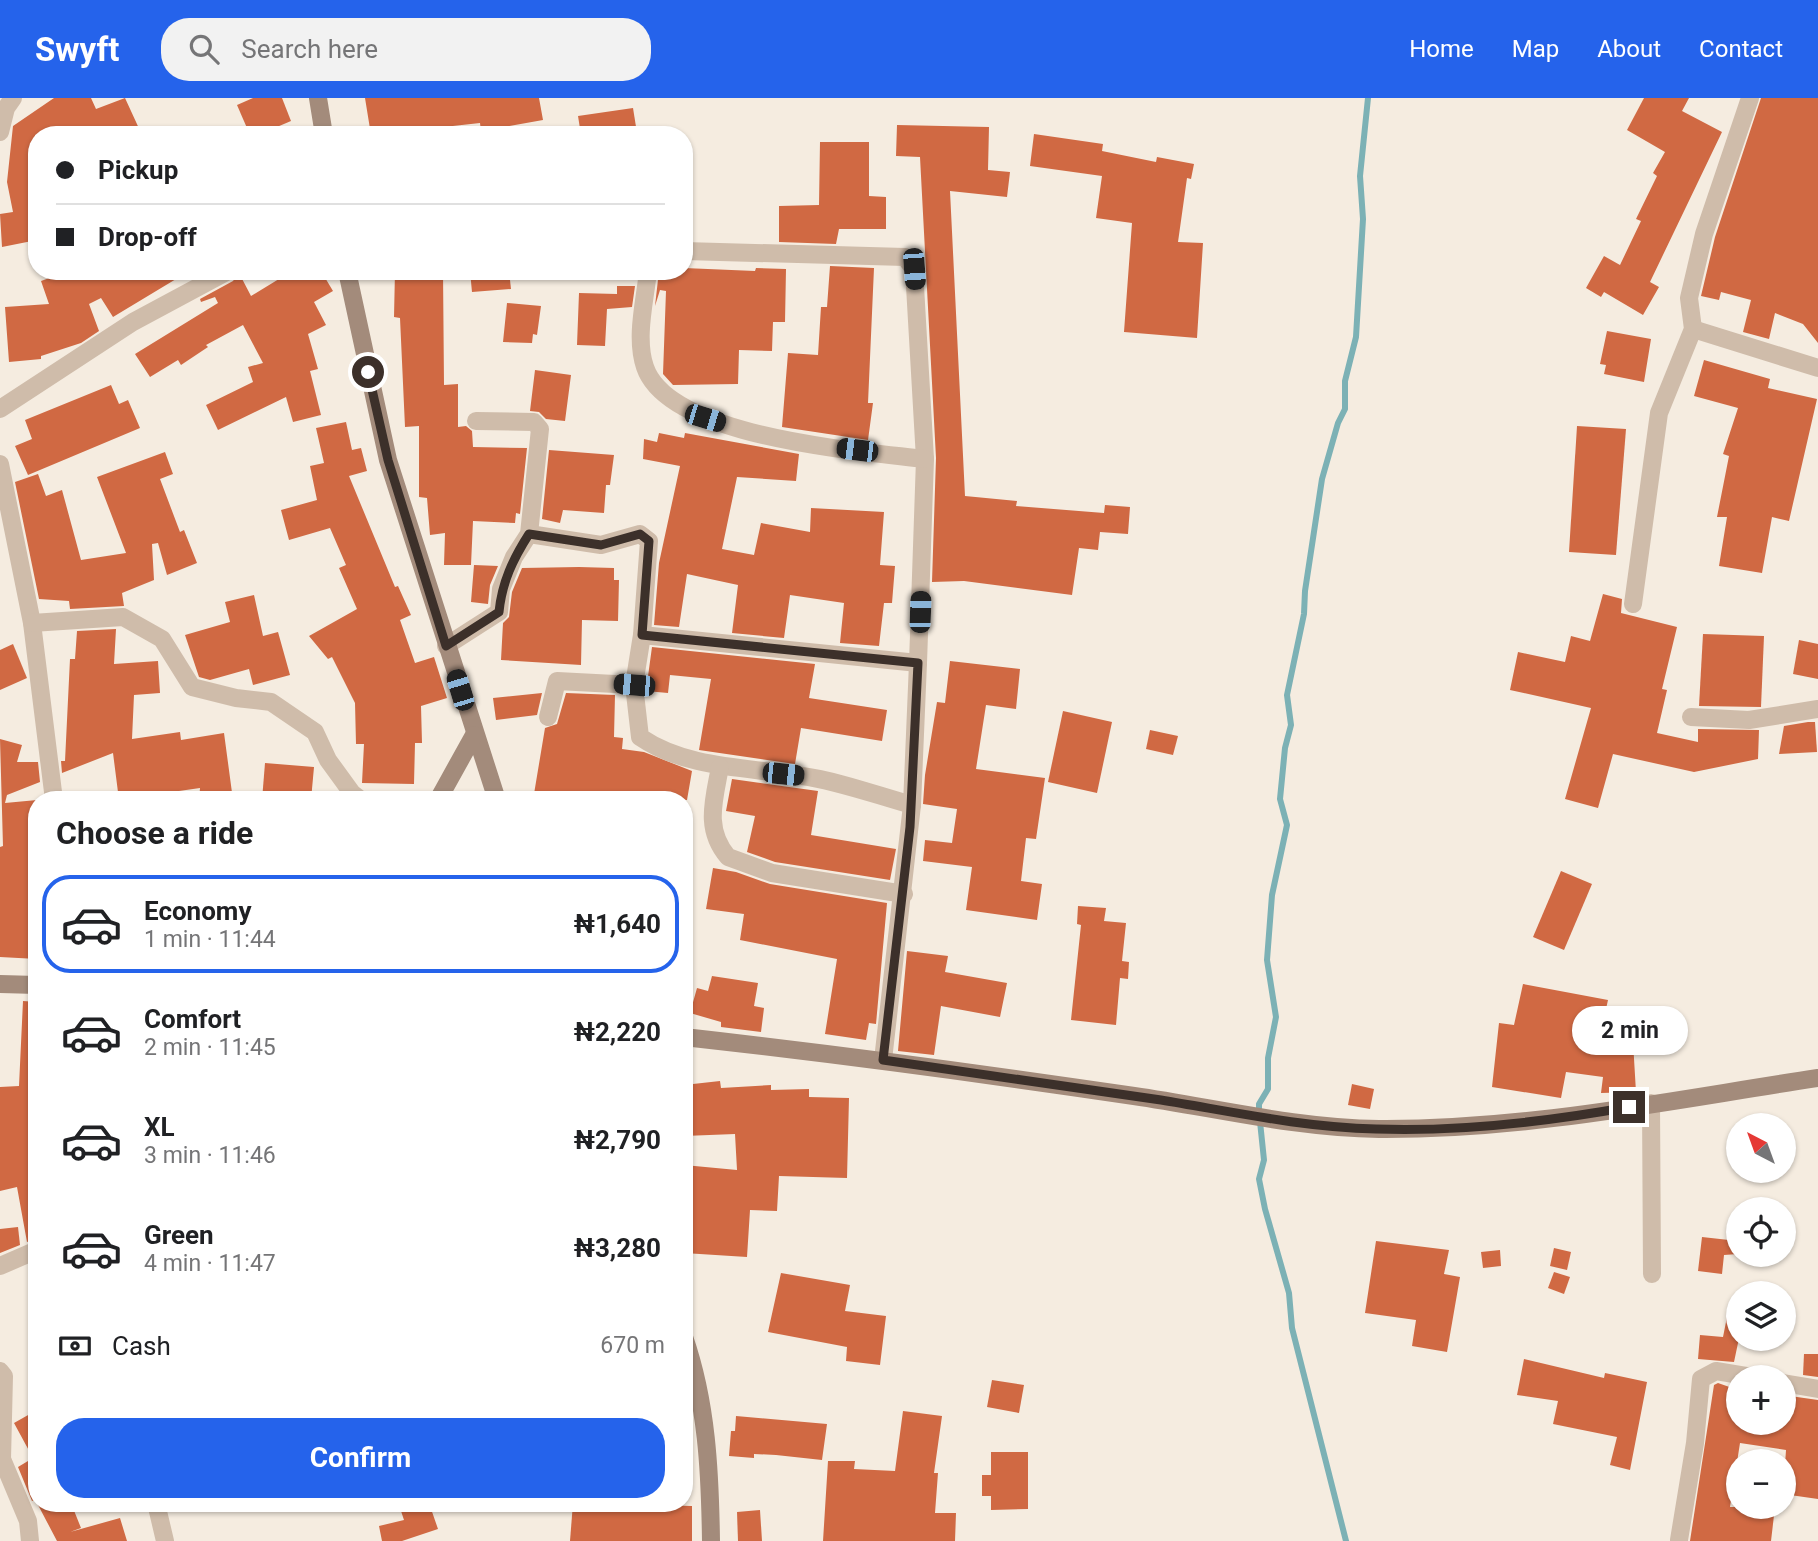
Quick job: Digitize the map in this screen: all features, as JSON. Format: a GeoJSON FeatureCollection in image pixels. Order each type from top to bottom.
{"type":"FeatureCollection","features":[{"type":"Feature","properties":{"kind":"street"},"geometry":{"type":"LineString","coordinates":[[0,132],[6,107],[13,98]]}},
{"type":"Feature","properties":{"kind":"street"},"geometry":{"type":"LineString","coordinates":[[318,98],[323,126]]}},
{"type":"Feature","properties":{"kind":"street"},"geometry":{"type":"LineString","coordinates":[[1633,604],[1659,413],[1693,329],[1689,298],[1704,234],[1750,98]]}},
{"type":"Feature","properties":{"kind":"street"},"geometry":{"type":"LineString","coordinates":[[693,251],[905,257],[914,269],[925,459],[918,663],[912,805],[904,894],[883,1060]]}},
{"type":"Feature","properties":{"kind":"street"},"geometry":{"type":"LineString","coordinates":[[0,409],[133,322],[211,280]]}},
{"type":"Feature","properties":{"kind":"street"},"geometry":{"type":"LineString","coordinates":[[349,280],[388,460],[494,791]]}},
{"type":"Feature","properties":{"kind":"street"},"geometry":{"type":"LineString","coordinates":[[647,280],[642,333],[645,368],[667,398],[705,418],[771,438],[925,459]]}},
{"type":"Feature","properties":{"kind":"street"},"geometry":{"type":"LineString","coordinates":[[1693,329],[1818,368]]}},
{"type":"Feature","properties":{"kind":"street"},"geometry":{"type":"LineString","coordinates":[[446,646],[499,612],[501,589],[514,557],[529,534],[540,429],[534,422],[476,421]]}},
{"type":"Feature","properties":{"kind":"street"},"geometry":{"type":"LineString","coordinates":[[0,464],[32,623],[53,791]]}},
{"type":"Feature","properties":{"kind":"street"},"geometry":{"type":"LineString","coordinates":[[529,534],[601,545],[640,534],[649,541],[642,635],[634,685],[640,737],[656,748],[720,767],[804,776],[912,805]]}},
{"type":"Feature","properties":{"kind":"street"},"geometry":{"type":"LineString","coordinates":[[32,623],[123,617],[162,639],[192,687],[236,698],[271,702],[314,732],[328,760],[351,791]]}},
{"type":"Feature","properties":{"kind":"street"},"geometry":{"type":"LineString","coordinates":[[642,635],[918,663]]}},
{"type":"Feature","properties":{"kind":"street"},"geometry":{"type":"LineString","coordinates":[[548,717],[557,681],[634,685]]}},
{"type":"Feature","properties":{"kind":"street"},"geometry":{"type":"LineString","coordinates":[[1691,717],[1749,720],[1818,709]]}},
{"type":"Feature","properties":{"kind":"street"},"geometry":{"type":"LineString","coordinates":[[443,791],[474,734]]}},
{"type":"Feature","properties":{"kind":"street"},"geometry":{"type":"LineString","coordinates":[[720,767],[711,813],[713,832],[728,857],[772,873],[904,894]]}},
{"type":"Feature","properties":{"kind":"street"},"geometry":{"type":"LineString","coordinates":[[0,984],[28,985]]}},
{"type":"Feature","properties":{"kind":"street"},"geometry":{"type":"LineString","coordinates":[[693,1038],[883,1060],[1165,1101],[1282,1122],[1375,1129],[1457,1129],[1537,1123],[1651,1103],[1818,1079]]}},
{"type":"Feature","properties":{"kind":"street"},"geometry":{"type":"LineString","coordinates":[[1651,1103],[1652,1274]]}},
{"type":"Feature","properties":{"kind":"street"},"geometry":{"type":"LineString","coordinates":[[0,1266],[28,1254]]}},
{"type":"Feature","properties":{"kind":"street"},"geometry":{"type":"LineString","coordinates":[[693,1362],[710,1463],[711,1541]]}},
{"type":"Feature","properties":{"kind":"street"},"geometry":{"type":"LineString","coordinates":[[0,1371],[4,1376],[2,1459],[28,1521],[30,1541]]}},
{"type":"Feature","properties":{"kind":"street"},"geometry":{"type":"LineString","coordinates":[[1679,1540],[1695,1443],[1701,1379],[1716,1371],[1726,1373]]}},
{"type":"Feature","properties":{"kind":"street"},"geometry":{"type":"LineString","coordinates":[[1796,1385],[1818,1389]]}},
{"type":"Feature","properties":{"kind":"street"},"geometry":{"type":"LineString","coordinates":[[158,1512],[164,1541]]}},
{"type":"Feature","properties":{"kind":"building"},"geometry":{"type":"Polygon","coordinates":[[[54,98],[91,98],[96,109],[125,98],[138,126],[28,126],[28,242],[2,247],[0,214],[13,212],[7,182],[13,126],[54,98]]]}},
{"type":"Feature","properties":{"kind":"building"},"geometry":{"type":"Polygon","coordinates":[[[253,98],[282,98],[291,121],[279,126],[246,126],[237,105],[253,98]]]}},
{"type":"Feature","properties":{"kind":"building"},"geometry":{"type":"Polygon","coordinates":[[[365,98],[539,98],[543,120],[509,126],[480,126],[480,123],[453,126],[370,126],[365,98]]]}},
{"type":"Feature","properties":{"kind":"building"},"geometry":{"type":"Polygon","coordinates":[[[1644,98],[1689,98],[1682,111],[1722,132],[1650,282],[1659,287],[1643,315],[1604,292],[1601,297],[1586,288],[1604,256],[1620,265],[1641,221],[1636,219],[1657,176],[1653,173],[1665,152],[1627,130],[1644,98]]]}},
{"type":"Feature","properties":{"kind":"building"},"geometry":{"type":"Polygon","coordinates":[[[1761,98],[1818,98],[1818,343],[1803,324],[1775,313],[1769,339],[1743,332],[1751,300],[1721,292],[1719,300],[1701,296],[1715,237],[1761,98]]]}},
{"type":"Feature","properties":{"kind":"building"},"geometry":{"type":"Polygon","coordinates":[[[633,108],[636,126],[580,126],[578,116],[633,108]]]}},
{"type":"Feature","properties":{"kind":"building"},"geometry":{"type":"Polygon","coordinates":[[[897,125],[989,127],[988,170],[1010,172],[1007,197],[950,191],[965,496],[1017,501],[1016,506],[1104,513],[1105,505],[1130,507],[1128,534],[1100,532],[1098,550],[1079,548],[1072,595],[964,581],[932,582],[936,458],[920,157],[896,156],[897,125]]]}},
{"type":"Feature","properties":{"kind":"building"},"geometry":{"type":"Polygon","coordinates":[[[1034,134],[1103,144],[1102,151],[1156,162],[1157,157],[1194,164],[1191,179],[1187,178],[1178,242],[1203,243],[1197,338],[1124,332],[1132,223],[1096,218],[1102,176],[1030,166],[1034,134]]]}},
{"type":"Feature","properties":{"kind":"building"},"geometry":{"type":"Polygon","coordinates":[[[820,142],[869,142],[869,196],[886,197],[886,229],[839,229],[836,244],[779,242],[779,206],[819,205],[820,142]]]}},
{"type":"Feature","properties":{"kind":"building"},"geometry":{"type":"Polygon","coordinates":[[[830,266],[874,268],[868,403],[873,403],[868,440],[782,427],[788,353],[818,355],[821,307],[827,307],[830,266]]]}},
{"type":"Feature","properties":{"kind":"building"},"geometry":{"type":"Polygon","coordinates":[[[693,268],[755,271],[756,268],[786,269],[785,322],[773,322],[772,351],[739,350],[738,384],[673,385],[663,374],[666,291],[660,290],[655,306],[658,280],[693,280],[693,268]]]}},
{"type":"Feature","properties":{"kind":"building"},"geometry":{"type":"Polygon","coordinates":[[[174,280],[113,317],[101,298],[89,304],[99,331],[81,343],[41,356],[41,359],[9,362],[5,307],[49,304],[41,281],[174,280]]]}},
{"type":"Feature","properties":{"kind":"building"},"geometry":{"type":"Polygon","coordinates":[[[234,280],[243,280],[251,296],[277,280],[326,280],[333,291],[314,302],[326,325],[308,334],[318,369],[310,371],[321,415],[293,422],[286,397],[218,430],[206,405],[253,382],[248,367],[263,363],[243,325],[206,345],[208,347],[181,365],[178,360],[150,377],[135,354],[218,303],[215,297],[201,302],[200,299],[234,280]]]}},
{"type":"Feature","properties":{"kind":"building"},"geometry":{"type":"Polygon","coordinates":[[[395,280],[443,280],[444,385],[458,384],[458,427],[466,426],[472,431],[473,447],[527,448],[520,514],[516,513],[515,523],[473,521],[471,565],[444,565],[445,533],[430,535],[427,498],[419,497],[419,426],[405,427],[400,318],[394,317],[395,280]]]}},
{"type":"Feature","properties":{"kind":"building"},"geometry":{"type":"Polygon","coordinates":[[[471,280],[510,280],[511,289],[472,292],[471,280]]]}},
{"type":"Feature","properties":{"kind":"building"},"geometry":{"type":"Polygon","coordinates":[[[617,286],[635,286],[632,307],[607,309],[605,346],[577,345],[579,293],[617,294],[617,286]]]}},
{"type":"Feature","properties":{"kind":"building"},"geometry":{"type":"Polygon","coordinates":[[[507,303],[541,306],[537,335],[533,334],[532,343],[503,342],[507,303]]]}},
{"type":"Feature","properties":{"kind":"building"},"geometry":{"type":"Polygon","coordinates":[[[1607,331],[1651,339],[1644,382],[1604,374],[1606,365],[1600,364],[1607,331]]]}},
{"type":"Feature","properties":{"kind":"building"},"geometry":{"type":"Polygon","coordinates":[[[1704,360],[1770,379],[1768,388],[1817,399],[1789,521],[1772,517],[1762,573],[1719,566],[1727,517],[1717,517],[1729,456],[1723,454],[1738,408],[1694,396],[1704,360]]]}},
{"type":"Feature","properties":{"kind":"building"},"geometry":{"type":"Polygon","coordinates":[[[535,370],[571,375],[565,421],[546,419],[539,412],[530,411],[535,370]]]}},
{"type":"Feature","properties":{"kind":"building"},"geometry":{"type":"Polygon","coordinates":[[[111,385],[119,404],[128,400],[140,428],[28,475],[15,446],[32,439],[25,420],[111,385]]]}},
{"type":"Feature","properties":{"kind":"building"},"geometry":{"type":"Polygon","coordinates":[[[346,422],[352,450],[361,448],[367,471],[349,476],[395,587],[398,586],[411,615],[400,620],[415,663],[434,657],[447,698],[421,706],[422,743],[415,743],[414,784],[362,783],[364,744],[356,744],[355,703],[332,657],[328,659],[309,636],[357,609],[339,568],[346,565],[330,528],[289,540],[281,510],[317,500],[310,466],[324,463],[316,428],[346,422]]]}},
{"type":"Feature","properties":{"kind":"building"},"geometry":{"type":"Polygon","coordinates":[[[1577,426],[1626,429],[1616,555],[1569,552],[1577,426]]]}},
{"type":"Feature","properties":{"kind":"building"},"geometry":{"type":"Polygon","coordinates":[[[659,433],[684,438],[685,433],[799,454],[796,481],[737,477],[722,549],[754,555],[761,523],[810,532],[811,508],[884,512],[880,565],[895,566],[892,603],[884,603],[879,646],[840,643],[844,603],[790,595],[784,638],[732,633],[738,585],[687,574],[679,627],[654,625],[659,563],[680,466],[643,459],[644,439],[657,442],[659,433]]]}},
{"type":"Feature","properties":{"kind":"building"},"geometry":{"type":"Polygon","coordinates":[[[549,450],[614,455],[610,485],[606,485],[604,513],[563,510],[560,523],[542,519],[549,450]]]}},
{"type":"Feature","properties":{"kind":"building"},"geometry":{"type":"Polygon","coordinates":[[[165,452],[173,474],[160,479],[180,532],[184,530],[197,563],[167,575],[158,543],[152,544],[154,580],[122,593],[124,606],[70,609],[69,601],[39,599],[15,482],[38,474],[46,496],[62,490],[81,560],[126,553],[97,477],[165,452]]]}},
{"type":"Feature","properties":{"kind":"building"},"geometry":{"type":"Polygon","coordinates":[[[474,565],[498,566],[490,585],[488,604],[471,602],[474,565]]]}},
{"type":"Feature","properties":{"kind":"building"},"geometry":{"type":"Polygon","coordinates":[[[522,568],[614,568],[614,580],[619,580],[618,621],[582,620],[581,665],[501,660],[503,623],[509,617],[512,592],[522,568]]]}},
{"type":"Feature","properties":{"kind":"building"},"geometry":{"type":"Polygon","coordinates":[[[1603,594],[1622,599],[1621,613],[1677,627],[1662,689],[1667,690],[1657,733],[1698,742],[1698,729],[1759,730],[1758,759],[1694,772],[1613,754],[1598,808],[1565,799],[1591,708],[1510,690],[1518,652],[1565,662],[1571,636],[1590,641],[1603,594]]]}},
{"type":"Feature","properties":{"kind":"building"},"geometry":{"type":"Polygon","coordinates":[[[254,595],[263,636],[278,632],[290,675],[253,685],[249,669],[210,680],[199,677],[185,635],[230,622],[225,602],[254,595]]]}},
{"type":"Feature","properties":{"kind":"building"},"geometry":{"type":"Polygon","coordinates":[[[116,629],[114,664],[158,661],[160,693],[134,695],[132,739],[180,732],[181,740],[224,733],[232,791],[200,791],[200,788],[179,791],[118,791],[113,753],[62,773],[61,761],[65,761],[70,659],[75,659],[77,631],[116,629]]]}},
{"type":"Feature","properties":{"kind":"building"},"geometry":{"type":"Polygon","coordinates":[[[1703,634],[1764,636],[1761,707],[1699,706],[1703,634]]]}},
{"type":"Feature","properties":{"kind":"building"},"geometry":{"type":"Polygon","coordinates":[[[1799,640],[1818,644],[1818,679],[1793,674],[1799,640]]]}},
{"type":"Feature","properties":{"kind":"building"},"geometry":{"type":"Polygon","coordinates":[[[13,644],[27,678],[0,690],[0,650],[13,644]]]}},
{"type":"Feature","properties":{"kind":"building"},"geometry":{"type":"Polygon","coordinates":[[[652,647],[815,664],[809,698],[887,710],[882,741],[801,728],[795,764],[699,750],[711,679],[670,675],[668,693],[646,691],[652,647]]]}},
{"type":"Feature","properties":{"kind":"building"},"geometry":{"type":"Polygon","coordinates":[[[950,661],[1020,669],[1016,709],[986,705],[976,769],[1045,778],[1036,839],[1026,838],[1021,881],[1042,884],[1037,920],[966,910],[972,867],[923,861],[925,840],[952,843],[957,809],[923,804],[937,702],[945,703],[950,661]]]}},
{"type":"Feature","properties":{"kind":"building"},"geometry":{"type":"Polygon","coordinates":[[[542,693],[537,715],[496,720],[493,698],[542,693]]]}},
{"type":"Feature","properties":{"kind":"building"},"geometry":{"type":"Polygon","coordinates":[[[566,693],[615,695],[614,737],[623,738],[622,749],[644,752],[692,771],[689,791],[534,791],[545,728],[557,724],[566,693]]]}},
{"type":"Feature","properties":{"kind":"building"},"geometry":{"type":"Polygon","coordinates":[[[1063,711],[1112,722],[1097,793],[1048,782],[1063,711]]]}},
{"type":"Feature","properties":{"kind":"building"},"geometry":{"type":"Polygon","coordinates":[[[1815,722],[1817,752],[1779,754],[1784,726],[1815,722]]]}},
{"type":"Feature","properties":{"kind":"building"},"geometry":{"type":"Polygon","coordinates":[[[1150,730],[1178,736],[1173,755],[1146,749],[1150,730]]]}},
{"type":"Feature","properties":{"kind":"building"},"geometry":{"type":"Polygon","coordinates":[[[0,739],[22,745],[17,762],[38,762],[40,782],[7,795],[5,803],[28,801],[28,959],[0,957],[0,847],[3,846],[0,739]]]}},
{"type":"Feature","properties":{"kind":"building"},"geometry":{"type":"Polygon","coordinates":[[[265,763],[314,767],[312,791],[263,791],[265,763]]]}},
{"type":"Feature","properties":{"kind":"building"},"geometry":{"type":"Polygon","coordinates":[[[732,779],[818,791],[811,835],[896,849],[890,880],[775,862],[747,852],[755,816],[726,811],[732,779]]]}},
{"type":"Feature","properties":{"kind":"building"},"geometry":{"type":"Polygon","coordinates":[[[713,868],[736,872],[770,884],[887,903],[876,1024],[869,1023],[866,1040],[825,1034],[837,959],[740,940],[744,914],[706,909],[713,868]]]}},
{"type":"Feature","properties":{"kind":"building"},"geometry":{"type":"Polygon","coordinates":[[[1561,871],[1592,884],[1564,950],[1533,937],[1561,871]]]}},
{"type":"Feature","properties":{"kind":"building"},"geometry":{"type":"Polygon","coordinates":[[[1078,906],[1106,908],[1104,921],[1126,923],[1122,961],[1129,962],[1128,979],[1120,978],[1116,1025],[1071,1020],[1081,925],[1077,924],[1078,906]]]}},
{"type":"Feature","properties":{"kind":"building"},"geometry":{"type":"Polygon","coordinates":[[[907,951],[948,956],[945,972],[1007,983],[1000,1017],[941,1006],[934,1055],[898,1051],[907,951]]]}},
{"type":"Feature","properties":{"kind":"building"},"geometry":{"type":"Polygon","coordinates":[[[712,976],[758,983],[754,1006],[764,1008],[761,1032],[721,1027],[721,1022],[693,1014],[697,988],[708,991],[712,976]]]}},
{"type":"Feature","properties":{"kind":"building"},"geometry":{"type":"Polygon","coordinates":[[[1523,984],[1608,1000],[1606,1009],[1631,1008],[1636,1092],[1601,1093],[1603,1077],[1566,1072],[1561,1098],[1492,1087],[1499,1023],[1514,1025],[1523,984]]]}},
{"type":"Feature","properties":{"kind":"building"},"geometry":{"type":"Polygon","coordinates":[[[23,1001],[28,1001],[27,1242],[17,1187],[0,1191],[0,1087],[19,1086],[23,1001]]]}},
{"type":"Feature","properties":{"kind":"building"},"geometry":{"type":"Polygon","coordinates":[[[720,1081],[721,1088],[771,1085],[771,1090],[809,1089],[809,1097],[849,1098],[847,1178],[779,1176],[777,1211],[750,1210],[747,1257],[693,1254],[693,1166],[737,1170],[735,1134],[693,1136],[693,1084],[720,1081]]]}},
{"type":"Feature","properties":{"kind":"building"},"geometry":{"type":"Polygon","coordinates":[[[1352,1084],[1374,1089],[1370,1109],[1348,1105],[1352,1084]]]}},
{"type":"Feature","properties":{"kind":"building"},"geometry":{"type":"Polygon","coordinates":[[[18,1227],[20,1245],[0,1253],[0,1229],[18,1227]]]}},
{"type":"Feature","properties":{"kind":"building"},"geometry":{"type":"Polygon","coordinates":[[[1702,1237],[1726,1240],[1722,1274],[1698,1271],[1702,1237]]]}},
{"type":"Feature","properties":{"kind":"building"},"geometry":{"type":"Polygon","coordinates":[[[1376,1241],[1449,1250],[1444,1274],[1460,1277],[1447,1352],[1412,1346],[1416,1320],[1365,1313],[1376,1241]]]}},
{"type":"Feature","properties":{"kind":"building"},"geometry":{"type":"Polygon","coordinates":[[[1554,1248],[1571,1252],[1567,1270],[1550,1266],[1554,1248]]]}},
{"type":"Feature","properties":{"kind":"building"},"geometry":{"type":"Polygon","coordinates":[[[1500,1250],[1501,1266],[1483,1268],[1481,1252],[1500,1250]]]}},
{"type":"Feature","properties":{"kind":"building"},"geometry":{"type":"Polygon","coordinates":[[[1554,1272],[1570,1277],[1564,1294],[1548,1288],[1554,1272]]]}},
{"type":"Feature","properties":{"kind":"building"},"geometry":{"type":"Polygon","coordinates":[[[781,1273],[850,1285],[845,1311],[886,1316],[880,1365],[846,1361],[847,1347],[768,1332],[781,1273]]]}},
{"type":"Feature","properties":{"kind":"building"},"geometry":{"type":"Polygon","coordinates":[[[1726,1322],[1726,1351],[1736,1351],[1734,1362],[1698,1359],[1700,1335],[1723,1337],[1726,1322]]]}},
{"type":"Feature","properties":{"kind":"building"},"geometry":{"type":"Polygon","coordinates":[[[1804,1354],[1818,1354],[1818,1377],[1803,1375],[1804,1354]]]}},
{"type":"Feature","properties":{"kind":"building"},"geometry":{"type":"Polygon","coordinates":[[[1524,1359],[1604,1378],[1605,1373],[1647,1382],[1630,1470],[1610,1465],[1617,1437],[1553,1424],[1558,1401],[1517,1395],[1524,1359]]]}},
{"type":"Feature","properties":{"kind":"building"},"geometry":{"type":"Polygon","coordinates":[[[992,1380],[1024,1385],[1019,1413],[987,1407],[992,1380]]]}},
{"type":"Feature","properties":{"kind":"building"},"geometry":{"type":"Polygon","coordinates":[[[1718,1383],[1726,1386],[1726,1435],[1796,1435],[1796,1397],[1818,1400],[1818,1499],[1796,1496],[1796,1449],[1740,1443],[1739,1449],[1726,1449],[1726,1519],[1774,1519],[1771,1541],[1690,1541],[1714,1385],[1718,1383]]]}},
{"type":"Feature","properties":{"kind":"building"},"geometry":{"type":"Polygon","coordinates":[[[903,1411],[942,1416],[934,1473],[938,1473],[935,1513],[956,1513],[955,1541],[823,1541],[828,1461],[855,1461],[854,1469],[895,1471],[903,1411]]]}},
{"type":"Feature","properties":{"kind":"building"},"geometry":{"type":"Polygon","coordinates":[[[28,1415],[28,1449],[14,1423],[28,1415]]]}},
{"type":"Feature","properties":{"kind":"building"},"geometry":{"type":"Polygon","coordinates":[[[736,1416],[827,1424],[822,1460],[754,1454],[754,1458],[729,1456],[731,1431],[735,1431],[736,1416]]]}},
{"type":"Feature","properties":{"kind":"building"},"geometry":{"type":"Polygon","coordinates":[[[991,1452],[1028,1452],[1028,1509],[991,1510],[991,1496],[982,1496],[982,1475],[991,1475],[991,1452]]]}},
{"type":"Feature","properties":{"kind":"building"},"geometry":{"type":"Polygon","coordinates":[[[28,1461],[28,1491],[18,1467],[28,1461]]]}},
{"type":"Feature","properties":{"kind":"building"},"geometry":{"type":"Polygon","coordinates":[[[760,1510],[762,1541],[738,1541],[737,1512],[760,1510]]]}},
{"type":"Feature","properties":{"kind":"building"},"geometry":{"type":"Polygon","coordinates":[[[42,1512],[75,1512],[81,1528],[70,1532],[120,1518],[127,1541],[57,1541],[42,1512]]]}},
{"type":"Feature","properties":{"kind":"building"},"geometry":{"type":"Polygon","coordinates":[[[401,1512],[432,1512],[438,1529],[402,1541],[382,1541],[379,1526],[404,1520],[401,1512]]]}},
{"type":"Feature","properties":{"kind":"building"},"geometry":{"type":"Polygon","coordinates":[[[572,1512],[692,1512],[692,1541],[570,1541],[572,1512]]]}},
{"type":"Feature","properties":{"kind":"waterway"},"geometry":{"type":"LineString","coordinates":[[1346,1541],[1292,1328],[1289,1293],[1259,1179],[1264,1160],[1259,1104],[1268,1089],[1268,1058],[1276,1017],[1267,960],[1272,895],[1287,825],[1280,799],[1285,748],[1291,725],[1287,695],[1304,614],[1322,479],[1338,423],[1345,409],[1345,381],[1356,337],[1363,219],[1360,176],[1368,98]]}},
{"type":"Feature","properties":{"kind":"route"},"geometry":{"type":"LineString","coordinates":[[368,372],[388,460],[446,646],[499,612],[501,589],[514,557],[529,534],[601,545],[640,534],[649,541],[642,635],[795,648],[918,663],[910,827],[883,1060],[1165,1101],[1238,1116],[1375,1129],[1457,1129],[1537,1123],[1629,1107]]}}]}
